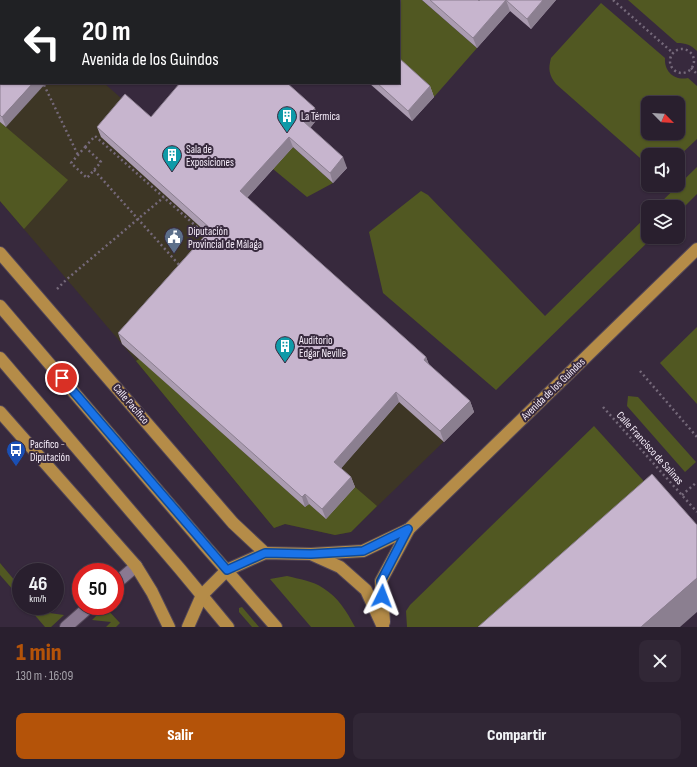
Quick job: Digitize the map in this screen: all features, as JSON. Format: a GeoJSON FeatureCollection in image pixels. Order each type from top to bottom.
{"type":"FeatureCollection","features":[{"type":"Feature","properties":{"kind":"main road","name":"Avenida de los Guindos"},"geometry":{"type":"LineString","coordinates":[[265,553],[311,554],[363,551],[408,529],[697,249]]}},
{"type":"Feature","properties":{"kind":"main road","name":"Calle Pacífico"},"geometry":{"type":"LineString","coordinates":[[0,253],[233,523],[265,553]]}},
{"type":"Feature","properties":{"kind":"main road"},"geometry":{"type":"LineString","coordinates":[[0,306],[200,541],[276,627]]}},
{"type":"Feature","properties":{"kind":"main road"},"geometry":{"type":"LineString","coordinates":[[0,358],[228,627]]}},
{"type":"Feature","properties":{"kind":"main road"},"geometry":{"type":"LineString","coordinates":[[0,412],[136,566],[152,592],[169,627]]}},
{"type":"Feature","properties":{"kind":"main road","name":"Avenida de los Guindos"},"geometry":{"type":"LineString","coordinates":[[383,627],[381,581],[408,529]]}},
{"type":"Feature","properties":{"kind":"main road"},"geometry":{"type":"LineString","coordinates":[[188,627],[202,595],[227,570],[265,553]]}},
{"type":"Feature","properties":{"kind":"main road"},"geometry":{"type":"LineString","coordinates":[[311,554],[340,567],[366,590],[383,627]]}},
{"type":"Feature","properties":{"kind":"lane"},"geometry":{"type":"LineString","coordinates":[[124,576],[136,566]]}},
{"type":"Feature","properties":{"kind":"lane"},"geometry":{"type":"LineString","coordinates":[[66,627],[80,615]]}},
{"type":"Feature","properties":{"kind":"path"},"geometry":{"type":"LineString","coordinates":[[613,0],[673,53]]}},
{"type":"Feature","properties":{"kind":"path"},"geometry":{"type":"LineString","coordinates":[[684,49],[688,51],[694,60],[691,68],[687,72],[679,73],[673,69],[670,64],[670,58],[673,53],[684,49]]}},
{"type":"Feature","properties":{"kind":"path"},"geometry":{"type":"LineString","coordinates":[[691,68],[697,74]]}},
{"type":"Feature","properties":{"kind":"path"},"geometry":{"type":"LineString","coordinates":[[44,85],[78,155]]}},
{"type":"Feature","properties":{"kind":"path"},"geometry":{"type":"LineString","coordinates":[[85,148],[101,162],[87,178],[71,163],[95,136],[211,240]]}},
{"type":"Feature","properties":{"kind":"path"},"geometry":{"type":"LineString","coordinates":[[94,170],[184,270]]}},
{"type":"Feature","properties":{"kind":"path"},"geometry":{"type":"LineString","coordinates":[[43,303],[66,279],[164,197]]}},
{"type":"Feature","properties":{"kind":"path"},"geometry":{"type":"LineString","coordinates":[[640,371],[697,437]]}},
{"type":"Feature","properties":{"kind":"path","name":"Calle Francisco de Salinas"},"geometry":{"type":"LineString","coordinates":[[603,407],[697,512]]}},
{"type":"Feature","properties":{"kind":"path"},"geometry":{"type":"LineString","coordinates":[[682,495],[697,482]]}},
{"type":"Feature","properties":{"kind":"shaded area","name":"Diputación Provincial de Málaga"},"geometry":{"type":"Polygon","coordinates":[[[0,84],[105,84],[474,412],[351,532],[335,535],[285,524],[274,528],[122,344],[0,201],[0,84]]]}},
{"type":"Feature","properties":{"kind":"green space"},"geometry":{"type":"Polygon","coordinates":[[[400,0],[422,0],[477,48],[434,97],[400,66],[400,0]]]}},
{"type":"Feature","properties":{"kind":"green space"},"geometry":{"type":"Polygon","coordinates":[[[628,0],[697,0],[697,51],[693,47],[683,43],[677,43],[628,0]]]}},
{"type":"Feature","properties":{"kind":"green space"},"geometry":{"type":"Polygon","coordinates":[[[601,3],[665,58],[666,67],[671,74],[675,77],[683,79],[688,78],[697,86],[697,139],[685,150],[685,148],[641,148],[641,159],[556,84],[550,72],[551,58],[601,3]]]}},
{"type":"Feature","properties":{"kind":"green space"},"geometry":{"type":"Polygon","coordinates":[[[0,122],[68,180],[24,229],[0,201],[0,122]]]}},
{"type":"Feature","properties":{"kind":"green space"},"geometry":{"type":"Polygon","coordinates":[[[293,147],[333,183],[307,197],[273,169],[293,147]]]}},
{"type":"Feature","properties":{"kind":"green space"},"geometry":{"type":"Polygon","coordinates":[[[697,167],[697,194],[685,206],[685,200],[663,200],[671,192],[685,192],[685,179],[697,167]]]}},
{"type":"Feature","properties":{"kind":"green space"},"geometry":{"type":"Polygon","coordinates":[[[421,191],[428,195],[545,316],[641,222],[641,244],[646,244],[496,390],[383,293],[369,232],[421,191]]]}},
{"type":"Feature","properties":{"kind":"green space"},"geometry":{"type":"Polygon","coordinates":[[[697,327],[697,404],[660,363],[697,327]]]}},
{"type":"Feature","properties":{"kind":"green space"},"geometry":{"type":"Polygon","coordinates":[[[139,359],[305,507],[309,504],[326,519],[355,487],[377,506],[351,532],[335,535],[285,524],[274,528],[136,361],[139,359]]]}},
{"type":"Feature","properties":{"kind":"green space"},"geometry":{"type":"Polygon","coordinates":[[[628,396],[638,397],[696,462],[685,472],[627,406],[628,396]]]}},
{"type":"Feature","properties":{"kind":"green space"},"geometry":{"type":"Polygon","coordinates":[[[594,426],[660,499],[517,627],[407,627],[406,611],[410,605],[594,426]]]}},
{"type":"Feature","properties":{"kind":"green space"},"geometry":{"type":"Polygon","coordinates":[[[0,563],[12,577],[12,589],[0,575],[0,563]]]}},
{"type":"Feature","properties":{"kind":"green space"},"geometry":{"type":"Polygon","coordinates":[[[287,576],[306,580],[328,592],[342,605],[355,627],[311,627],[270,579],[287,576]]]}},
{"type":"Feature","properties":{"kind":"green space"},"geometry":{"type":"Polygon","coordinates":[[[242,607],[259,627],[252,627],[239,612],[239,608],[242,607]]]}},
{"type":"Feature","properties":{"kind":"green space"},"geometry":{"type":"Polygon","coordinates":[[[35,615],[64,615],[51,627],[45,627],[35,615]]]}},
{"type":"Feature","properties":{"kind":"green space"},"geometry":{"type":"Polygon","coordinates":[[[97,615],[112,615],[120,623],[116,627],[106,627],[111,622],[92,620],[97,615]]]}},
{"type":"Feature","properties":{"kind":"building"},"geometry":{"type":"Polygon","coordinates":[[[430,0],[479,1],[506,0],[473,38],[430,0]]]}},
{"type":"Feature","properties":{"kind":"building"},"geometry":{"type":"Polygon","coordinates":[[[506,0],[543,0],[527,19],[506,0]]]}},
{"type":"Feature","properties":{"kind":"building"},"geometry":{"type":"Polygon","coordinates":[[[400,59],[430,86],[408,111],[378,84],[400,84],[400,59]]]}},
{"type":"Feature","properties":{"kind":"building"},"geometry":{"type":"Polygon","coordinates":[[[0,84],[32,84],[2,117],[0,115],[0,84]]]}},
{"type":"Feature","properties":{"kind":"building","name":"Auditorio Edgar Neville"},"geometry":{"type":"Polygon","coordinates":[[[179,84],[288,84],[315,108],[303,121],[343,157],[330,173],[289,137],[240,191],[426,357],[424,360],[470,401],[440,431],[396,392],[334,462],[351,477],[322,509],[305,494],[302,497],[118,333],[211,229],[97,127],[125,94],[151,117],[179,84]]]}},
{"type":"Feature","properties":{"kind":"building"},"geometry":{"type":"Polygon","coordinates":[[[652,474],[697,525],[697,578],[641,627],[478,627],[652,474]]]}},
{"type":"Feature","properties":{"kind":"place","name":"La Térmica"},"geometry":{"type":"Point","coordinates":[287,133]}},
{"type":"Feature","properties":{"kind":"place","name":"Sala de Exposiciones"},"geometry":{"type":"Point","coordinates":[172,172]}},
{"type":"Feature","properties":{"kind":"place","name":"Diputación Provincial de Málaga"},"geometry":{"type":"Point","coordinates":[174,254]}},
{"type":"Feature","properties":{"kind":"place","name":"Auditorio Edgar Neville"},"geometry":{"type":"Point","coordinates":[285,363]}},
{"type":"Feature","properties":{"kind":"place","name":"Pacífico - Diputación"},"geometry":{"type":"Point","coordinates":[16,467]}},
{"type":"Feature","properties":{"kind":"route"},"geometry":{"type":"LineString","coordinates":[[62,378],[227,570],[265,553],[311,554],[363,551],[408,529],[381,581],[382,596]]}}]}
